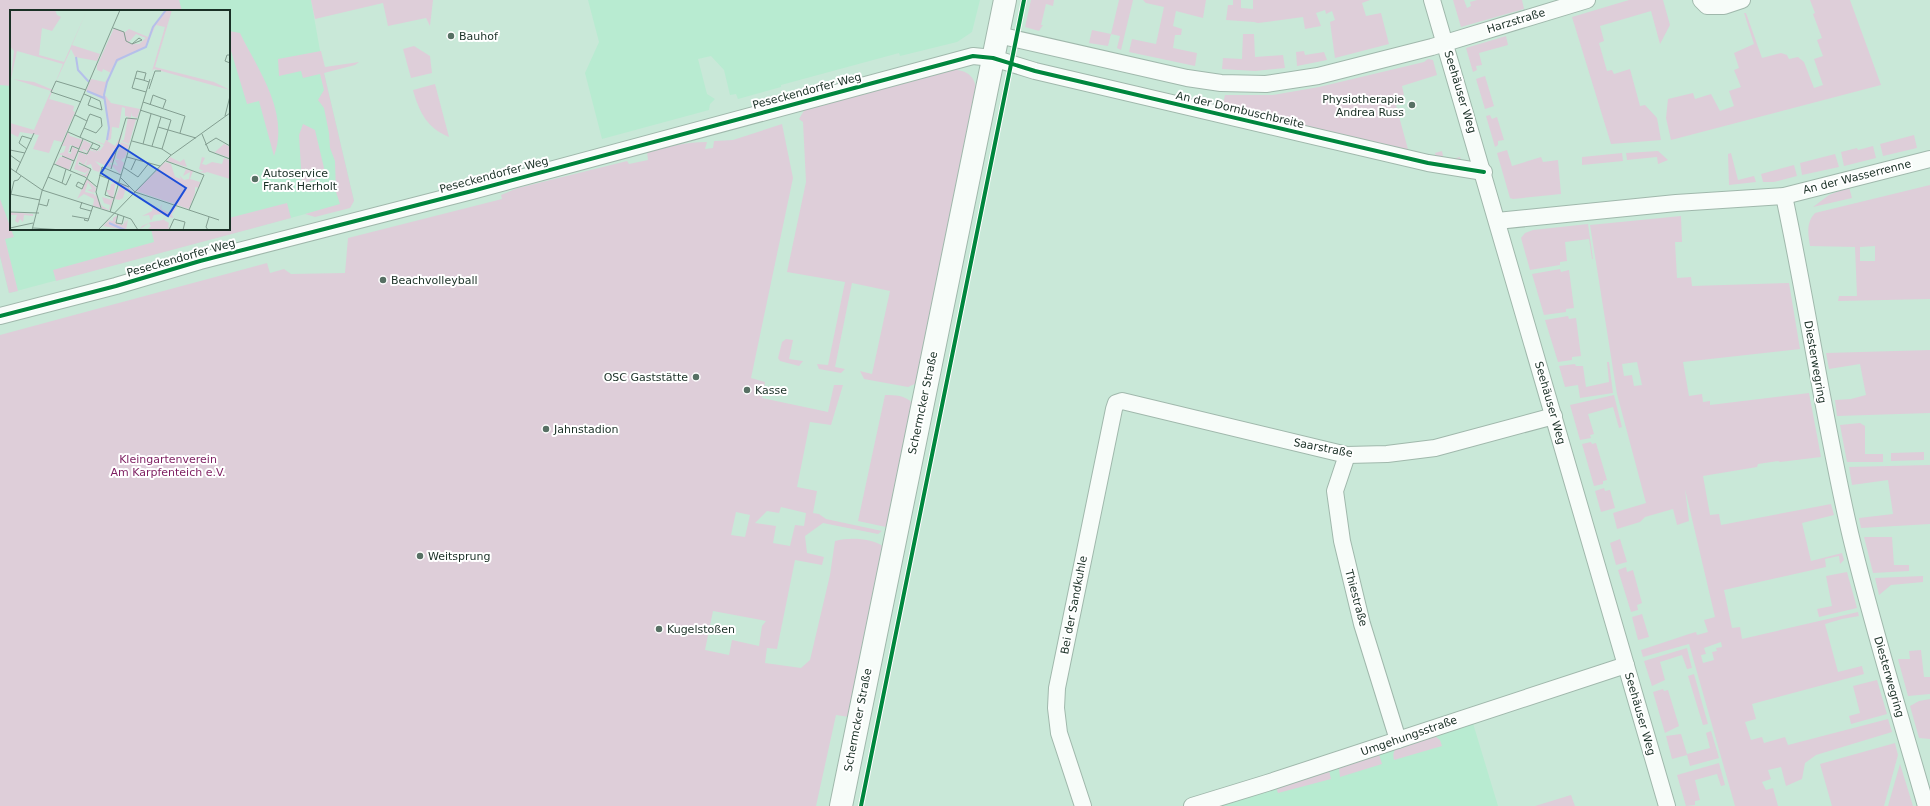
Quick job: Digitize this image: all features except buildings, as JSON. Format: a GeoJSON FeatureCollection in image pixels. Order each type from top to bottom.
{"type":"FeatureCollection","features":[{"type":"Feature","properties":{"kind":"main road","name":"Schermcker Straße"},"geometry":{"type":"LineString","coordinates":[[841,806],[1005,0]]}},
{"type":"Feature","properties":{"kind":"street","name":"Seehäuser Weg"},"geometry":{"type":"LineString","coordinates":[[1432,0],[1484,172],[1667,806]]}},
{"type":"Feature","properties":{"kind":"street","name":"Harzstraße"},"geometry":{"type":"LineString","coordinates":[[1445,42],[1588,0]]}},
{"type":"Feature","properties":{"kind":"street"},"geometry":{"type":"LineString","coordinates":[[1701,0],[1707,6],[1724,6],[1742,0]]}},
{"type":"Feature","properties":{"kind":"street","name":"An der Dornbuschbreite"},"geometry":{"type":"LineString","coordinates":[[998,35],[1187,78],[1221,83],[1244,84],[1266,84],[1318,76],[1445,42]]}},
{"type":"Feature","properties":{"kind":"street","name":"Peseckendorfer Weg"},"geometry":{"type":"LineString","coordinates":[[0,316],[116,286],[200,261],[472,190],[952,61],[973,56],[993,58]]}},
{"type":"Feature","properties":{"kind":"street","name":"An der Dornbuschbreite"},"geometry":{"type":"LineString","coordinates":[[993,58],[1035,71],[1244,121],[1428,163],[1484,172]]}},
{"type":"Feature","properties":{"kind":"street","name":"An der Wasserrenne"},"geometry":{"type":"LineString","coordinates":[[1784,196],[1930,159]]}},
{"type":"Feature","properties":{"kind":"street"},"geometry":{"type":"LineString","coordinates":[[1497,221],[1683,202],[1784,196]]}},
{"type":"Feature","properties":{"kind":"street","name":"Diesterwegring"},"geometry":{"type":"LineString","coordinates":[[1784,196],[1826,421],[1850,532],[1881,649],[1926,806]]}},
{"type":"Feature","properties":{"kind":"street","name":"Saarstraße"},"geometry":{"type":"LineString","coordinates":[[1116,403],[1122,401],[1347,455],[1387,454],[1435,448],[1554,416]]}},
{"type":"Feature","properties":{"kind":"street","name":"Bei der Sandkuhle"},"geometry":{"type":"LineString","coordinates":[[1083,806],[1059,733],[1056,708],[1057,688],[1116,403]]}},
{"type":"Feature","properties":{"kind":"street","name":"Thiestraße"},"geometry":{"type":"LineString","coordinates":[[1347,455],[1335,491],[1342,541],[1362,624],[1398,740]]}},
{"type":"Feature","properties":{"kind":"street","name":"Umgehungsstraße"},"geometry":{"type":"LineString","coordinates":[[1192,806],[1626,665]]}},
{"type":"Feature","properties":{"kind":"shaded area"},"geometry":{"type":"Polygon","coordinates":[[[0,0],[311,0],[324,73],[354,201],[9,293],[0,256],[0,0]]]}},
{"type":"Feature","properties":{"kind":"shaded area"},"geometry":{"type":"Polygon","coordinates":[[[588,0],[980,0],[972,32],[957,42],[900,56],[899,53],[781,85],[781,87],[738,99],[736,94],[730,95],[724,70],[711,56],[698,59],[707,94],[715,99],[710,104],[709,110],[602,139],[585,73],[599,42],[588,0]]]}},
{"type":"Feature","properties":{"kind":"shaded area"},"geometry":{"type":"Polygon","coordinates":[[[1472,720],[1498,806],[1211,806],[1472,720]]]}},
{"type":"Feature","properties":{"kind":"green space"},"geometry":{"type":"Polygon","coordinates":[[[0,0],[179,0],[182,10],[10,10],[10,86],[0,85],[0,0]]]}},
{"type":"Feature","properties":{"kind":"green space"},"geometry":{"type":"Polygon","coordinates":[[[311,0],[433,0],[430,26],[426,18],[388,26],[383,3],[315,19],[311,0]]]}},
{"type":"Feature","properties":{"kind":"green space"},"geometry":{"type":"Polygon","coordinates":[[[1031,0],[1054,0],[1053,6],[1046,4],[1041,25],[1043,25],[1039,31],[1025,27],[1031,0]]]}},
{"type":"Feature","properties":{"kind":"green space"},"geometry":{"type":"Polygon","coordinates":[[[1119,0],[1133,0],[1121,50],[1117,48],[1120,36],[1111,34],[1119,0]]]}},
{"type":"Feature","properties":{"kind":"green space"},"geometry":{"type":"Polygon","coordinates":[[[1143,0],[1206,0],[1203,18],[1176,11],[1173,26],[1182,29],[1181,35],[1175,35],[1173,48],[1197,53],[1195,66],[1129,52],[1132,39],[1156,44],[1164,7],[1146,3],[1143,0]]]}},
{"type":"Feature","properties":{"kind":"green space"},"geometry":{"type":"Polygon","coordinates":[[[1233,0],[1241,0],[1241,8],[1253,9],[1253,0],[1370,0],[1362,3],[1366,16],[1381,13],[1389,44],[1335,58],[1330,22],[1335,20],[1332,11],[1326,14],[1325,10],[1316,13],[1321,26],[1305,29],[1303,17],[1258,23],[1226,20],[1228,5],[1233,5],[1233,0]]]}},
{"type":"Feature","properties":{"kind":"green space"},"geometry":{"type":"Polygon","coordinates":[[[1453,0],[1464,0],[1467,8],[1471,6],[1470,2],[1477,0],[1522,0],[1524,9],[1461,27],[1453,0]]]}},
{"type":"Feature","properties":{"kind":"green space"},"geometry":{"type":"Polygon","coordinates":[[[1629,0],[1663,0],[1670,25],[1660,44],[1651,11],[1600,26],[1604,41],[1599,43],[1607,71],[1612,70],[1614,74],[1630,69],[1640,106],[1645,105],[1657,118],[1661,140],[1611,144],[1572,17],[1629,0]]]}},
{"type":"Feature","properties":{"kind":"green space"},"geometry":{"type":"Polygon","coordinates":[[[1810,0],[1850,0],[1881,85],[1671,140],[1666,118],[1668,99],[1693,93],[1695,99],[1711,94],[1720,111],[1734,106],[1729,91],[1741,87],[1734,70],[1739,68],[1734,53],[1754,44],[1744,13],[1746,13],[1762,58],[1781,53],[1787,55],[1789,59],[1798,57],[1804,62],[1814,88],[1823,85],[1814,59],[1823,56],[1817,40],[1822,38],[1813,14],[1815,13],[1810,0]]]}},
{"type":"Feature","properties":{"kind":"green space"},"geometry":{"type":"Polygon","coordinates":[[[1092,30],[1111,34],[1108,46],[1089,43],[1092,30]]]}},
{"type":"Feature","properties":{"kind":"green space"},"geometry":{"type":"Polygon","coordinates":[[[230,31],[240,33],[270,92],[278,124],[278,140],[274,156],[259,101],[247,104],[231,51],[230,31]]]}},
{"type":"Feature","properties":{"kind":"green space"},"geometry":{"type":"Polygon","coordinates":[[[1243,34],[1254,34],[1255,57],[1283,55],[1285,68],[1255,71],[1222,69],[1223,58],[1242,59],[1243,34]]]}},
{"type":"Feature","properties":{"kind":"green space"},"geometry":{"type":"Polygon","coordinates":[[[1506,36],[1508,45],[1479,53],[1482,65],[1476,66],[1477,70],[1473,72],[1466,48],[1506,36]]]}},
{"type":"Feature","properties":{"kind":"green space"},"geometry":{"type":"Polygon","coordinates":[[[414,46],[430,56],[432,73],[411,78],[403,49],[414,46]]]}},
{"type":"Feature","properties":{"kind":"green space"},"geometry":{"type":"Polygon","coordinates":[[[321,51],[325,67],[359,62],[355,65],[324,73],[354,201],[350,208],[315,217],[305,214],[340,204],[336,192],[335,161],[330,148],[329,133],[324,108],[318,100],[324,90],[320,74],[303,78],[301,71],[279,76],[278,59],[321,51]]]}},
{"type":"Feature","properties":{"kind":"green space"},"geometry":{"type":"Polygon","coordinates":[[[1304,51],[1305,55],[1324,52],[1327,60],[1297,66],[1296,52],[1304,51]]]}},
{"type":"Feature","properties":{"kind":"green space"},"geometry":{"type":"Polygon","coordinates":[[[1428,59],[1433,60],[1437,75],[1402,86],[1404,95],[1394,98],[1409,153],[1436,159],[1435,153],[1442,151],[1444,161],[1460,157],[1462,162],[1452,165],[1222,109],[1225,95],[1273,95],[1319,87],[1424,62],[1428,59]]]}},
{"type":"Feature","properties":{"kind":"green space"},"geometry":{"type":"Polygon","coordinates":[[[954,70],[963,71],[970,75],[976,86],[976,91],[917,383],[908,387],[864,379],[860,371],[872,374],[890,291],[852,283],[835,367],[845,369],[841,373],[819,369],[817,364],[828,365],[845,282],[787,272],[806,182],[803,122],[799,119],[805,109],[954,70]]]}},
{"type":"Feature","properties":{"kind":"green space"},"geometry":{"type":"Polygon","coordinates":[[[1485,76],[1494,106],[1485,109],[1476,79],[1485,76]]]}},
{"type":"Feature","properties":{"kind":"green space"},"geometry":{"type":"Polygon","coordinates":[[[435,84],[449,137],[435,129],[425,118],[418,105],[413,90],[435,84]]]}},
{"type":"Feature","properties":{"kind":"green space"},"geometry":{"type":"Polygon","coordinates":[[[1490,115],[1492,119],[1497,117],[1504,140],[1498,141],[1498,145],[1495,147],[1486,116],[1490,115]]]}},
{"type":"Feature","properties":{"kind":"green space"},"geometry":{"type":"Polygon","coordinates":[[[303,124],[315,130],[324,168],[320,178],[302,184],[300,174],[299,135],[303,124]]]}},
{"type":"Feature","properties":{"kind":"green space","name":"Kleingartenverein Am Karpfenteich e.V."},"geometry":{"type":"Polygon","coordinates":[[[782,124],[793,178],[751,378],[765,382],[762,398],[828,412],[834,385],[843,385],[831,425],[810,422],[797,487],[817,491],[813,513],[819,514],[826,519],[882,531],[878,534],[823,523],[805,536],[807,553],[824,557],[822,565],[795,560],[777,649],[767,648],[765,663],[801,668],[810,660],[830,575],[835,541],[860,539],[872,541],[883,546],[849,717],[836,715],[816,806],[0,806],[0,335],[267,263],[270,273],[284,269],[291,274],[345,273],[348,238],[502,199],[501,195],[518,188],[627,161],[629,164],[648,160],[647,152],[677,145],[699,142],[707,142],[705,149],[713,148],[714,141],[733,140],[782,124]],[[781,507],[779,513],[767,511],[755,523],[776,526],[773,543],[790,546],[795,525],[804,526],[806,513],[781,507]],[[736,512],[731,535],[745,537],[750,515],[736,512]],[[713,611],[705,650],[729,655],[732,640],[759,646],[762,626],[766,621],[713,611]]]}},
{"type":"Feature","properties":{"kind":"green space"},"geometry":{"type":"Polygon","coordinates":[[[1914,135],[1917,148],[1883,156],[1880,144],[1914,135]]]}},
{"type":"Feature","properties":{"kind":"green space"},"geometry":{"type":"Polygon","coordinates":[[[1873,146],[1876,158],[1844,166],[1841,152],[1873,146]]]}},
{"type":"Feature","properties":{"kind":"green space"},"geometry":{"type":"Polygon","coordinates":[[[1507,150],[1512,166],[1541,157],[1543,162],[1558,160],[1561,194],[1513,199],[1510,198],[1497,153],[1507,150]]]}},
{"type":"Feature","properties":{"kind":"green space"},"geometry":{"type":"Polygon","coordinates":[[[1658,151],[1668,160],[1658,164],[1657,157],[1627,160],[1626,153],[1658,151]]]}},
{"type":"Feature","properties":{"kind":"green space"},"geometry":{"type":"Polygon","coordinates":[[[1622,153],[1623,161],[1582,165],[1582,157],[1622,153]]]}},
{"type":"Feature","properties":{"kind":"green space"},"geometry":{"type":"Polygon","coordinates":[[[1731,153],[1738,180],[1754,176],[1756,182],[1729,185],[1728,154],[1731,153]]]}},
{"type":"Feature","properties":{"kind":"green space"},"geometry":{"type":"Polygon","coordinates":[[[1835,154],[1839,167],[1802,175],[1800,163],[1835,154]]]}},
{"type":"Feature","properties":{"kind":"green space"},"geometry":{"type":"Polygon","coordinates":[[[1794,165],[1797,176],[1774,182],[1763,182],[1761,174],[1794,165]]]}},
{"type":"Feature","properties":{"kind":"green space"},"geometry":{"type":"Polygon","coordinates":[[[1930,185],[1930,299],[1838,301],[1839,296],[1857,296],[1855,247],[1810,246],[1808,232],[1809,224],[1815,213],[1930,185]],[[1875,246],[1860,247],[1860,261],[1875,261],[1875,246]]]}},
{"type":"Feature","properties":{"kind":"green space"},"geometry":{"type":"Polygon","coordinates":[[[1849,187],[1852,198],[1813,207],[1829,195],[1849,187]]]}},
{"type":"Feature","properties":{"kind":"green space"},"geometry":{"type":"Polygon","coordinates":[[[0,199],[10,230],[11,230],[14,237],[5,239],[18,291],[9,293],[0,256],[0,199]]]}},
{"type":"Feature","properties":{"kind":"green space"},"geometry":{"type":"Polygon","coordinates":[[[287,203],[291,218],[56,281],[53,270],[154,242],[151,230],[230,230],[230,218],[287,203]]]}},
{"type":"Feature","properties":{"kind":"green space"},"geometry":{"type":"Polygon","coordinates":[[[1681,216],[1682,242],[1675,242],[1677,278],[1691,277],[1692,286],[1789,283],[1800,349],[1683,362],[1689,396],[1702,394],[1703,402],[1710,401],[1710,405],[1809,393],[1821,457],[1758,464],[1757,467],[1703,476],[1710,515],[1719,514],[1721,525],[1831,504],[1834,515],[1802,523],[1811,561],[1842,553],[1844,560],[1840,564],[1839,556],[1825,559],[1826,567],[1724,590],[1732,628],[1740,627],[1742,639],[1858,612],[1859,616],[1825,624],[1838,672],[1862,666],[1864,674],[1752,704],[1756,719],[1745,722],[1751,740],[1762,737],[1764,743],[1785,737],[1788,745],[1888,719],[1892,732],[1816,755],[1805,763],[1802,779],[1786,786],[1781,767],[1768,770],[1771,779],[1762,782],[1766,790],[1773,788],[1778,806],[1735,806],[1689,644],[1643,657],[1641,650],[1696,632],[1697,635],[1708,632],[1704,620],[1715,617],[1685,489],[1689,521],[1677,525],[1673,509],[1645,517],[1640,522],[1617,529],[1613,513],[1646,503],[1617,394],[1590,225],[1681,216]],[[1637,362],[1622,364],[1624,376],[1632,375],[1634,386],[1642,385],[1637,362]],[[1721,642],[1704,648],[1706,654],[1701,655],[1703,663],[1714,660],[1712,652],[1717,651],[1716,648],[1722,647],[1721,642]]]}},
{"type":"Feature","properties":{"kind":"green space"},"geometry":{"type":"Polygon","coordinates":[[[1588,224],[1593,259],[1589,239],[1565,242],[1567,261],[1560,262],[1560,265],[1530,270],[1521,238],[1525,233],[1533,230],[1588,224]]]}},
{"type":"Feature","properties":{"kind":"green space"},"geometry":{"type":"Polygon","coordinates":[[[1560,269],[1561,272],[1569,270],[1574,308],[1566,309],[1566,312],[1544,315],[1532,274],[1560,269]]]}},
{"type":"Feature","properties":{"kind":"green space"},"geometry":{"type":"Polygon","coordinates":[[[1568,316],[1569,319],[1576,318],[1581,356],[1572,357],[1572,360],[1558,362],[1545,320],[1568,316]]]}},
{"type":"Feature","properties":{"kind":"green space"},"geometry":{"type":"Polygon","coordinates":[[[786,339],[793,340],[789,359],[803,361],[799,366],[780,361],[778,358],[782,342],[786,339]]]}},
{"type":"Feature","properties":{"kind":"green space"},"geometry":{"type":"Polygon","coordinates":[[[1930,350],[1930,413],[1837,416],[1835,400],[1851,399],[1866,395],[1860,364],[1829,369],[1826,353],[1930,350]]]}},
{"type":"Feature","properties":{"kind":"green space"},"geometry":{"type":"Polygon","coordinates":[[[1607,362],[1609,362],[1613,393],[1580,398],[1578,385],[1565,387],[1559,366],[1575,364],[1576,366],[1583,366],[1586,387],[1609,382],[1607,362]]]}},
{"type":"Feature","properties":{"kind":"green space"},"geometry":{"type":"Polygon","coordinates":[[[885,395],[896,395],[903,397],[912,403],[888,525],[886,527],[858,521],[885,395]]]}},
{"type":"Feature","properties":{"kind":"green space"},"geometry":{"type":"Polygon","coordinates":[[[1614,395],[1622,427],[1619,428],[1613,407],[1588,414],[1594,434],[1590,435],[1591,438],[1580,440],[1570,405],[1614,395]]]}},
{"type":"Feature","properties":{"kind":"green space"},"geometry":{"type":"Polygon","coordinates":[[[1860,423],[1865,426],[1865,454],[1883,454],[1883,462],[1847,462],[1840,425],[1860,423]]]}},
{"type":"Feature","properties":{"kind":"green space"},"geometry":{"type":"Polygon","coordinates":[[[1591,442],[1592,444],[1596,443],[1607,480],[1603,481],[1603,484],[1594,486],[1582,444],[1591,442]]]}},
{"type":"Feature","properties":{"kind":"green space"},"geometry":{"type":"Polygon","coordinates":[[[1924,452],[1924,460],[1891,461],[1891,453],[1924,452]]]}},
{"type":"Feature","properties":{"kind":"green space"},"geometry":{"type":"Polygon","coordinates":[[[1930,465],[1930,524],[1861,528],[1859,518],[1893,514],[1888,480],[1852,485],[1849,467],[1930,465]]]}},
{"type":"Feature","properties":{"kind":"green space"},"geometry":{"type":"Polygon","coordinates":[[[1604,488],[1605,491],[1610,490],[1615,508],[1601,512],[1595,491],[1604,488]]]}},
{"type":"Feature","properties":{"kind":"green space"},"geometry":{"type":"Polygon","coordinates":[[[1864,537],[1892,537],[1894,565],[1909,565],[1909,571],[1873,573],[1864,537]]]}},
{"type":"Feature","properties":{"kind":"green space"},"geometry":{"type":"Polygon","coordinates":[[[1620,539],[1627,562],[1616,565],[1610,543],[1620,539]]]}},
{"type":"Feature","properties":{"kind":"green space"},"geometry":{"type":"Polygon","coordinates":[[[1626,567],[1627,572],[1633,570],[1642,603],[1637,605],[1638,610],[1631,612],[1618,570],[1626,567]]]}},
{"type":"Feature","properties":{"kind":"green space"},"geometry":{"type":"Polygon","coordinates":[[[1847,572],[1857,608],[1819,617],[1817,609],[1832,606],[1826,576],[1847,572]]]}},
{"type":"Feature","properties":{"kind":"green space"},"geometry":{"type":"Polygon","coordinates":[[[1923,576],[1923,582],[1891,585],[1879,595],[1875,578],[1923,576]]]}},
{"type":"Feature","properties":{"kind":"green space"},"geometry":{"type":"Polygon","coordinates":[[[1642,614],[1649,637],[1638,640],[1632,617],[1642,614]]]}},
{"type":"Feature","properties":{"kind":"green space"},"geometry":{"type":"Polygon","coordinates":[[[1687,648],[1692,668],[1687,669],[1682,655],[1660,662],[1665,680],[1652,686],[1644,661],[1687,648]]]}},
{"type":"Feature","properties":{"kind":"green space"},"geometry":{"type":"Polygon","coordinates":[[[1921,650],[1924,677],[1930,677],[1930,694],[1908,696],[1898,659],[1910,659],[1909,651],[1921,650]]]}},
{"type":"Feature","properties":{"kind":"green space"},"geometry":{"type":"Polygon","coordinates":[[[1694,674],[1708,724],[1703,725],[1688,676],[1694,674]]]}},
{"type":"Feature","properties":{"kind":"green space"},"geometry":{"type":"Polygon","coordinates":[[[1877,680],[1887,714],[1851,724],[1849,716],[1860,713],[1853,686],[1877,680]]]}},
{"type":"Feature","properties":{"kind":"green space"},"geometry":{"type":"Polygon","coordinates":[[[1663,689],[1664,691],[1668,690],[1679,726],[1665,733],[1653,692],[1663,689]]]}},
{"type":"Feature","properties":{"kind":"green space"},"geometry":{"type":"Polygon","coordinates":[[[1930,699],[1930,739],[1919,738],[1910,706],[1919,701],[1930,699]]]}},
{"type":"Feature","properties":{"kind":"green space"},"geometry":{"type":"Polygon","coordinates":[[[1711,731],[1719,758],[1690,766],[1687,755],[1672,759],[1666,736],[1681,734],[1687,754],[1710,748],[1706,733],[1711,731]]]}},
{"type":"Feature","properties":{"kind":"green space"},"geometry":{"type":"Polygon","coordinates":[[[1431,733],[1440,740],[1442,746],[1394,760],[1396,748],[1400,744],[1431,733]]]}},
{"type":"Feature","properties":{"kind":"green space"},"geometry":{"type":"Polygon","coordinates":[[[1895,743],[1898,755],[1884,806],[1832,806],[1820,764],[1895,743]]]}},
{"type":"Feature","properties":{"kind":"green space"},"geometry":{"type":"Polygon","coordinates":[[[1378,751],[1382,764],[1340,777],[1339,768],[1343,763],[1378,751]]]}},
{"type":"Feature","properties":{"kind":"green space"},"geometry":{"type":"Polygon","coordinates":[[[1719,763],[1725,785],[1721,786],[1717,774],[1695,780],[1700,800],[1695,801],[1695,805],[1686,806],[1677,775],[1719,763]]]}},
{"type":"Feature","properties":{"kind":"green space"},"geometry":{"type":"Polygon","coordinates":[[[1900,764],[1913,806],[1888,806],[1900,764]]]}},
{"type":"Feature","properties":{"kind":"green space"},"geometry":{"type":"Polygon","coordinates":[[[1329,770],[1331,779],[1278,793],[1278,784],[1329,770]]]}},
{"type":"Feature","properties":{"kind":"green space"},"geometry":{"type":"Polygon","coordinates":[[[1571,795],[1575,806],[1535,806],[1571,795]]]}},
{"type":"Feature","properties":{"kind":"cycle path"},"geometry":{"type":"LineString","coordinates":[[861,806],[1024,0]]}},
{"type":"Feature","properties":{"kind":"cycle path"},"geometry":{"type":"LineString","coordinates":[[0,316],[116,286],[200,261],[472,191],[973,56],[993,58],[1035,71],[1428,163],[1484,172]]}},
{"type":"Feature","properties":{"kind":"place","name":"Bauhof"},"geometry":{"type":"Point","coordinates":[451,36]}},
{"type":"Feature","properties":{"kind":"place","name":"Physiotherapie Andrea Russ"},"geometry":{"type":"Point","coordinates":[1412,105]}},
{"type":"Feature","properties":{"kind":"place","name":"Autoservice Frank Herholt"},"geometry":{"type":"Point","coordinates":[255,179]}},
{"type":"Feature","properties":{"kind":"place","name":"Beachvolleyball"},"geometry":{"type":"Point","coordinates":[383,280]}},
{"type":"Feature","properties":{"kind":"place","name":"OSC Gaststätte"},"geometry":{"type":"Point","coordinates":[696,377]}},
{"type":"Feature","properties":{"kind":"place","name":"Kasse"},"geometry":{"type":"Point","coordinates":[747,390]}},
{"type":"Feature","properties":{"kind":"place","name":"Jahnstadion"},"geometry":{"type":"Point","coordinates":[546,429]}},
{"type":"Feature","properties":{"kind":"place","name":"Weitsprung"},"geometry":{"type":"Point","coordinates":[420,556]}},
{"type":"Feature","properties":{"kind":"place","name":"Kugelstoßen"},"geometry":{"type":"Point","coordinates":[659,629]}}]}
